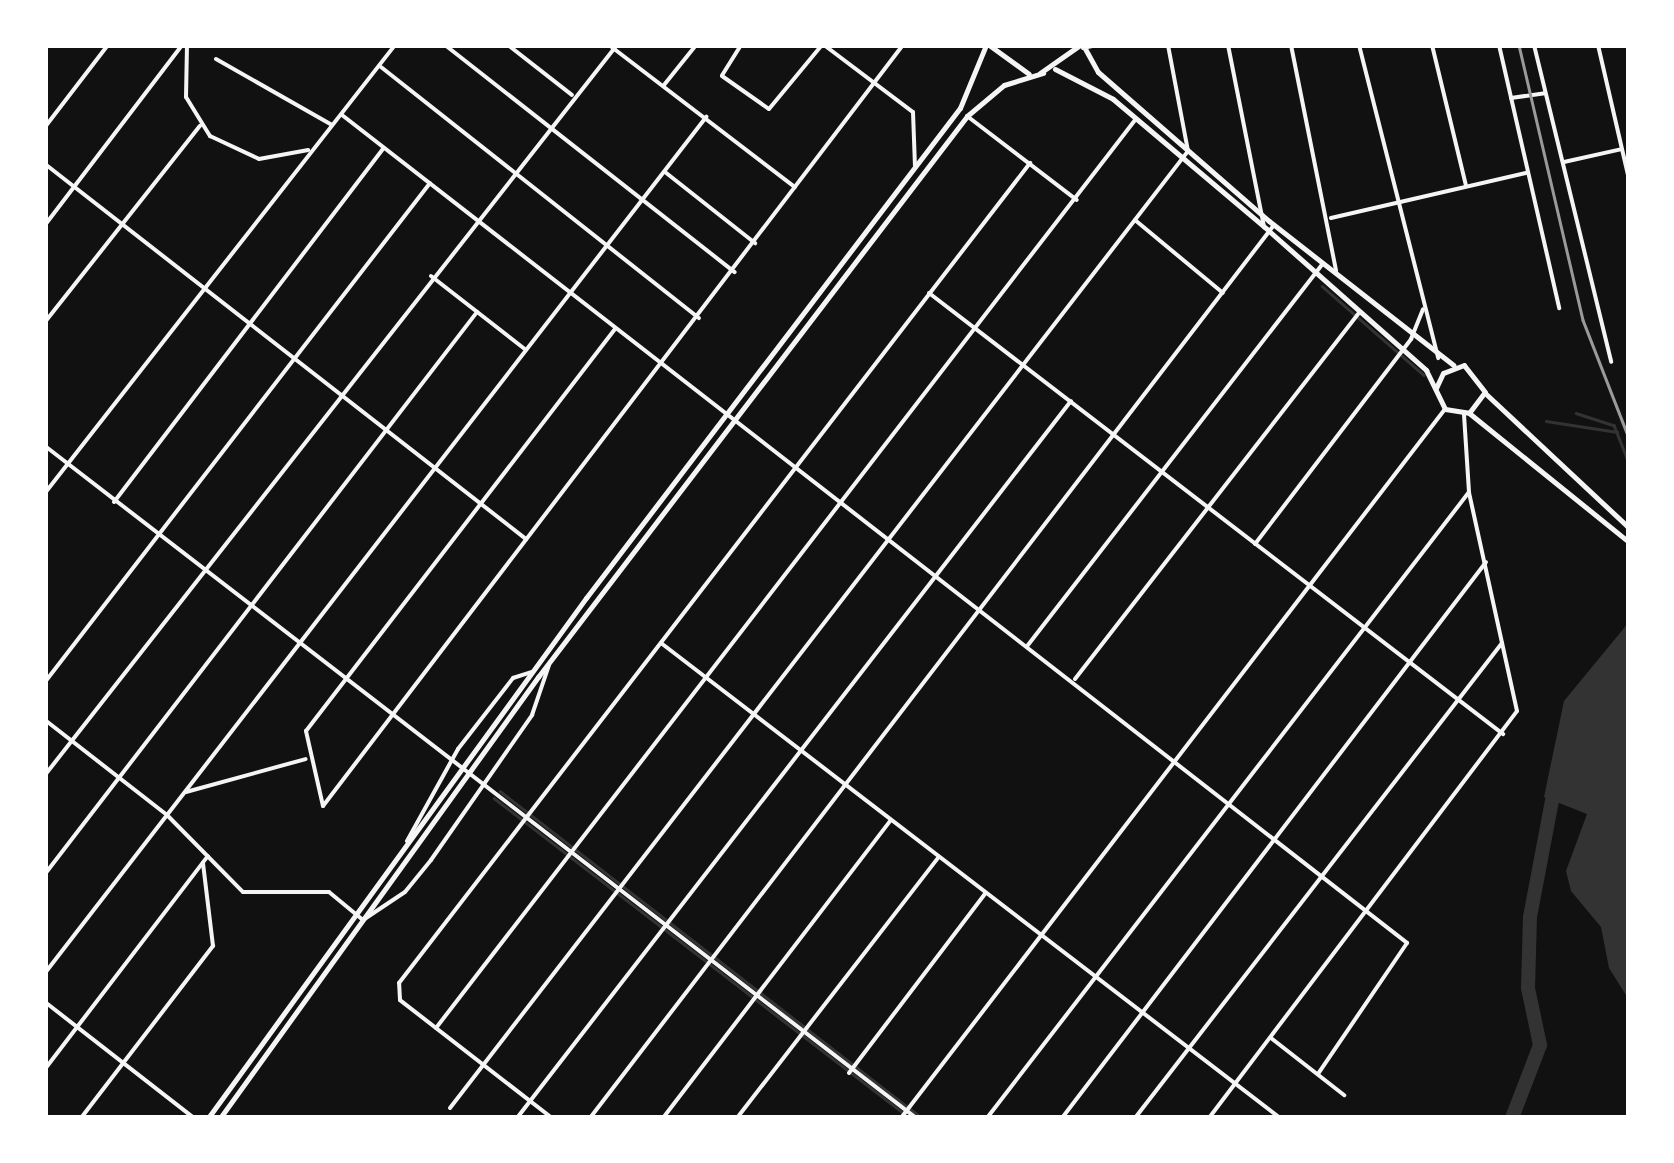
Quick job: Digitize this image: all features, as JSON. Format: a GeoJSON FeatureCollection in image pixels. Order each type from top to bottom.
{"type":"FeatureCollection","features":[{"type":"Feature","properties":{"kind":"main road"},"geometry":{"type":"LineString","coordinates":[[208,1118],[532,672],[972,90],[987,45],[1011,68],[1043,73]]}},
{"type":"Feature","properties":{"kind":"main road"},"geometry":{"type":"LineString","coordinates":[[220,1118],[550,660],[967,116],[1004,85],[1055,70],[1082,46],[1188,151],[1403,350],[1436,388],[1445,409],[1467,413],[1629,542]]}},
{"type":"Feature","properties":{"kind":"main road"},"geometry":{"type":"LineString","coordinates":[[1055,70],[1136,118],[1411,339],[1438,358],[1477,372],[1485,392],[1629,528]]}},
{"type":"Feature","properties":{"kind":"main road"},"geometry":{"type":"LineString","coordinates":[[890,199],[898,205]]}},
{"type":"Feature","properties":{"kind":"main road"},"geometry":{"type":"LineString","coordinates":[[1436,388],[1456,366]]}},
{"type":"Feature","properties":{"kind":"main road"},"geometry":{"type":"LineString","coordinates":[[1467,413],[1485,392]]}},
{"type":"Feature","properties":{"kind":"street"},"geometry":{"type":"LineString","coordinates":[[45,127],[108,45]]}},
{"type":"Feature","properties":{"kind":"street"},"geometry":{"type":"LineString","coordinates":[[185,45],[183,81],[200,126],[259,159],[312,148]]}},
{"type":"Feature","properties":{"kind":"street"},"geometry":{"type":"LineString","coordinates":[[45,225],[185,45]]}},
{"type":"Feature","properties":{"kind":"street"},"geometry":{"type":"LineString","coordinates":[[45,493],[198,288],[396,45]]}},
{"type":"Feature","properties":{"kind":"street"},"geometry":{"type":"LineString","coordinates":[[445,45],[735,272]]}},
{"type":"Feature","properties":{"kind":"street"},"geometry":{"type":"LineString","coordinates":[[508,45],[572,95]]}},
{"type":"Feature","properties":{"kind":"street"},"geometry":{"type":"LineString","coordinates":[[664,85],[696,45]]}},
{"type":"Feature","properties":{"kind":"street"},"geometry":{"type":"LineString","coordinates":[[741,45],[722,76],[769,109],[823,45],[876,82],[913,112],[914,166]]}},
{"type":"Feature","properties":{"kind":"street"},"geometry":{"type":"LineString","coordinates":[[616,329],[306,732],[306,759],[323,806],[735,272],[903,45]]}},
{"type":"Feature","properties":{"kind":"street"},"geometry":{"type":"LineString","coordinates":[[1082,46],[1097,45]]}},
{"type":"Feature","properties":{"kind":"street"},"geometry":{"type":"LineString","coordinates":[[450,1108],[616,887],[1188,151],[1168,45]]}},
{"type":"Feature","properties":{"kind":"street"},"geometry":{"type":"LineString","coordinates":[[590,1118],[1116,436],[1269,226],[1228,45]]}},
{"type":"Feature","properties":{"kind":"street"},"geometry":{"type":"LineString","coordinates":[[1291,45],[1331,218],[1336,276]]}},
{"type":"Feature","properties":{"kind":"street"},"geometry":{"type":"LineString","coordinates":[[1359,45],[1396,205],[1438,358]]}},
{"type":"Feature","properties":{"kind":"street"},"geometry":{"type":"LineString","coordinates":[[1432,45],[1466,186]]}},
{"type":"Feature","properties":{"kind":"street"},"geometry":{"type":"LineString","coordinates":[[1499,45],[1559,308]]}},
{"type":"Feature","properties":{"kind":"street"},"geometry":{"type":"LineString","coordinates":[[1534,45],[1612,362]]}},
{"type":"Feature","properties":{"kind":"street"},"geometry":{"type":"LineString","coordinates":[[1598,45],[1629,179]]}},
{"type":"Feature","properties":{"kind":"street"},"geometry":{"type":"LineString","coordinates":[[45,775],[613,46],[795,187]]}},
{"type":"Feature","properties":{"kind":"street"},"geometry":{"type":"LineString","coordinates":[[216,59],[332,124]]}},
{"type":"Feature","properties":{"kind":"street"},"geometry":{"type":"LineString","coordinates":[[380,66],[699,318]]}},
{"type":"Feature","properties":{"kind":"street"},"geometry":{"type":"LineString","coordinates":[[1512,98],[1545,92]]}},
{"type":"Feature","properties":{"kind":"street"},"geometry":{"type":"LineString","coordinates":[[342,115],[731,420],[1370,910],[1408,951],[1318,1074]]}},
{"type":"Feature","properties":{"kind":"street"},"geometry":{"type":"LineString","coordinates":[[967,116],[1076,200]]}},
{"type":"Feature","properties":{"kind":"street"},"geometry":{"type":"LineString","coordinates":[[45,973],[706,117]]}},
{"type":"Feature","properties":{"kind":"street"},"geometry":{"type":"LineString","coordinates":[[436,1028],[1136,118]]}},
{"type":"Feature","properties":{"kind":"street"},"geometry":{"type":"LineString","coordinates":[[45,322],[200,126]]}},
{"type":"Feature","properties":{"kind":"street"},"geometry":{"type":"LineString","coordinates":[[114,502],[248,321],[385,147]]}},
{"type":"Feature","properties":{"kind":"street"},"geometry":{"type":"LineString","coordinates":[[1564,162],[1622,149]]}},
{"type":"Feature","properties":{"kind":"street"},"geometry":{"type":"LineString","coordinates":[[552,1118],[436,1028],[397,988],[524,817],[1030,163]]}},
{"type":"Feature","properties":{"kind":"street"},"geometry":{"type":"LineString","coordinates":[[45,164],[198,288],[248,321],[528,540]]}},
{"type":"Feature","properties":{"kind":"street"},"geometry":{"type":"LineString","coordinates":[[665,172],[756,244]]}},
{"type":"Feature","properties":{"kind":"street"},"geometry":{"type":"LineString","coordinates":[[1331,218],[1528,172]]}},
{"type":"Feature","properties":{"kind":"street"},"geometry":{"type":"LineString","coordinates":[[45,682],[430,182]]}},
{"type":"Feature","properties":{"kind":"street"},"geometry":{"type":"LineString","coordinates":[[1135,220],[1223,293]]}},
{"type":"Feature","properties":{"kind":"street"},"geometry":{"type":"LineString","coordinates":[[1028,646],[1322,264]]}},
{"type":"Feature","properties":{"kind":"street"},"geometry":{"type":"LineString","coordinates":[[431,276],[526,350]]}},
{"type":"Feature","properties":{"kind":"street"},"geometry":{"type":"LineString","coordinates":[[929,293],[1503,734]]}},
{"type":"Feature","properties":{"kind":"street"},"geometry":{"type":"LineString","coordinates":[[1255,544],[1411,339],[1423,309]]}},
{"type":"Feature","properties":{"kind":"street"},"geometry":{"type":"LineString","coordinates":[[1074,681],[1360,311]]}},
{"type":"Feature","properties":{"kind":"street"},"geometry":{"type":"LineString","coordinates":[[45,874],[254,608],[477,312]]}},
{"type":"Feature","properties":{"kind":"street"},"geometry":{"type":"LineString","coordinates":[[516,1118],[663,923],[1071,401]]}},
{"type":"Feature","properties":{"kind":"street"},"geometry":{"type":"LineString","coordinates":[[900,1118],[1445,409]]}},
{"type":"Feature","properties":{"kind":"street"},"geometry":{"type":"LineString","coordinates":[[1209,1118],[1517,711],[1469,492],[1467,413]]}},
{"type":"Feature","properties":{"kind":"street"},"geometry":{"type":"LineString","coordinates":[[45,446],[158,538],[463,766],[467,774],[916,1118]]}},
{"type":"Feature","properties":{"kind":"street"},"geometry":{"type":"LineString","coordinates":[[988,1118],[1469,492]]}},
{"type":"Feature","properties":{"kind":"street"},"geometry":{"type":"LineString","coordinates":[[1062,1118],[1486,562]]}},
{"type":"Feature","properties":{"kind":"street"},"geometry":{"type":"LineString","coordinates":[[1135,1118],[1504,640]]}},
{"type":"Feature","properties":{"kind":"street"},"geometry":{"type":"LineString","coordinates":[[661,642],[1280,1118]]}},
{"type":"Feature","properties":{"kind":"street"},"geometry":{"type":"LineString","coordinates":[[45,720],[168,815],[242,892],[329,892],[362,920],[406,892],[532,715],[550,660]]}},
{"type":"Feature","properties":{"kind":"street"},"geometry":{"type":"LineString","coordinates":[[406,845],[452,758],[512,678],[532,672]]}},
{"type":"Feature","properties":{"kind":"street"},"geometry":{"type":"LineString","coordinates":[[185,792],[306,759]]}},
{"type":"Feature","properties":{"kind":"street"},"geometry":{"type":"LineString","coordinates":[[663,1118],[892,819]]}},
{"type":"Feature","properties":{"kind":"street"},"geometry":{"type":"LineString","coordinates":[[45,1069],[208,856]]}},
{"type":"Feature","properties":{"kind":"street"},"geometry":{"type":"LineString","coordinates":[[737,1118],[939,856]]}},
{"type":"Feature","properties":{"kind":"street"},"geometry":{"type":"LineString","coordinates":[[81,1118],[214,943],[203,863]]}},
{"type":"Feature","properties":{"kind":"street"},"geometry":{"type":"LineString","coordinates":[[850,1071],[986,893]]}},
{"type":"Feature","properties":{"kind":"street"},"geometry":{"type":"LineString","coordinates":[[45,1002],[194,1118]]}},
{"type":"Feature","properties":{"kind":"street"},"geometry":{"type":"LineString","coordinates":[[1271,1038],[1344,1095]]}},
{"type":"Feature","properties":{"kind":"shaded area"},"geometry":{"type":"Polygon","coordinates":[[[1629,622],[1629,1000],[1609,968],[1601,927],[1571,891],[1566,871],[1587,814],[1544,797],[1564,701],[1629,622]]]}},
{"type":"Feature","properties":{"kind":"waterway"},"geometry":{"type":"LineString","coordinates":[[1322,286],[1424,375]]}},
{"type":"Feature","properties":{"kind":"waterway"},"geometry":{"type":"LineString","coordinates":[[1576,413],[1614,425],[1629,463]]}},
{"type":"Feature","properties":{"kind":"waterway"},"geometry":{"type":"LineString","coordinates":[[1546,421],[1617,432]]}},
{"type":"Feature","properties":{"kind":"waterway"},"geometry":{"type":"LineString","coordinates":[[1512,1118],[1540,1045],[1528,988],[1530,917],[1555,785]]}},
{"type":"Feature","properties":{"kind":"waterway"},"geometry":{"type":"LineString","coordinates":[[500,791],[922,1118]]}},
{"type":"Feature","properties":{"kind":"waterway"},"geometry":{"type":"LineString","coordinates":[[494,798],[910,1118]]}},
{"type":"Feature","properties":{"kind":"railway"},"geometry":{"type":"LineString","coordinates":[[1519,45],[1583,320],[1629,438]]}}]}
